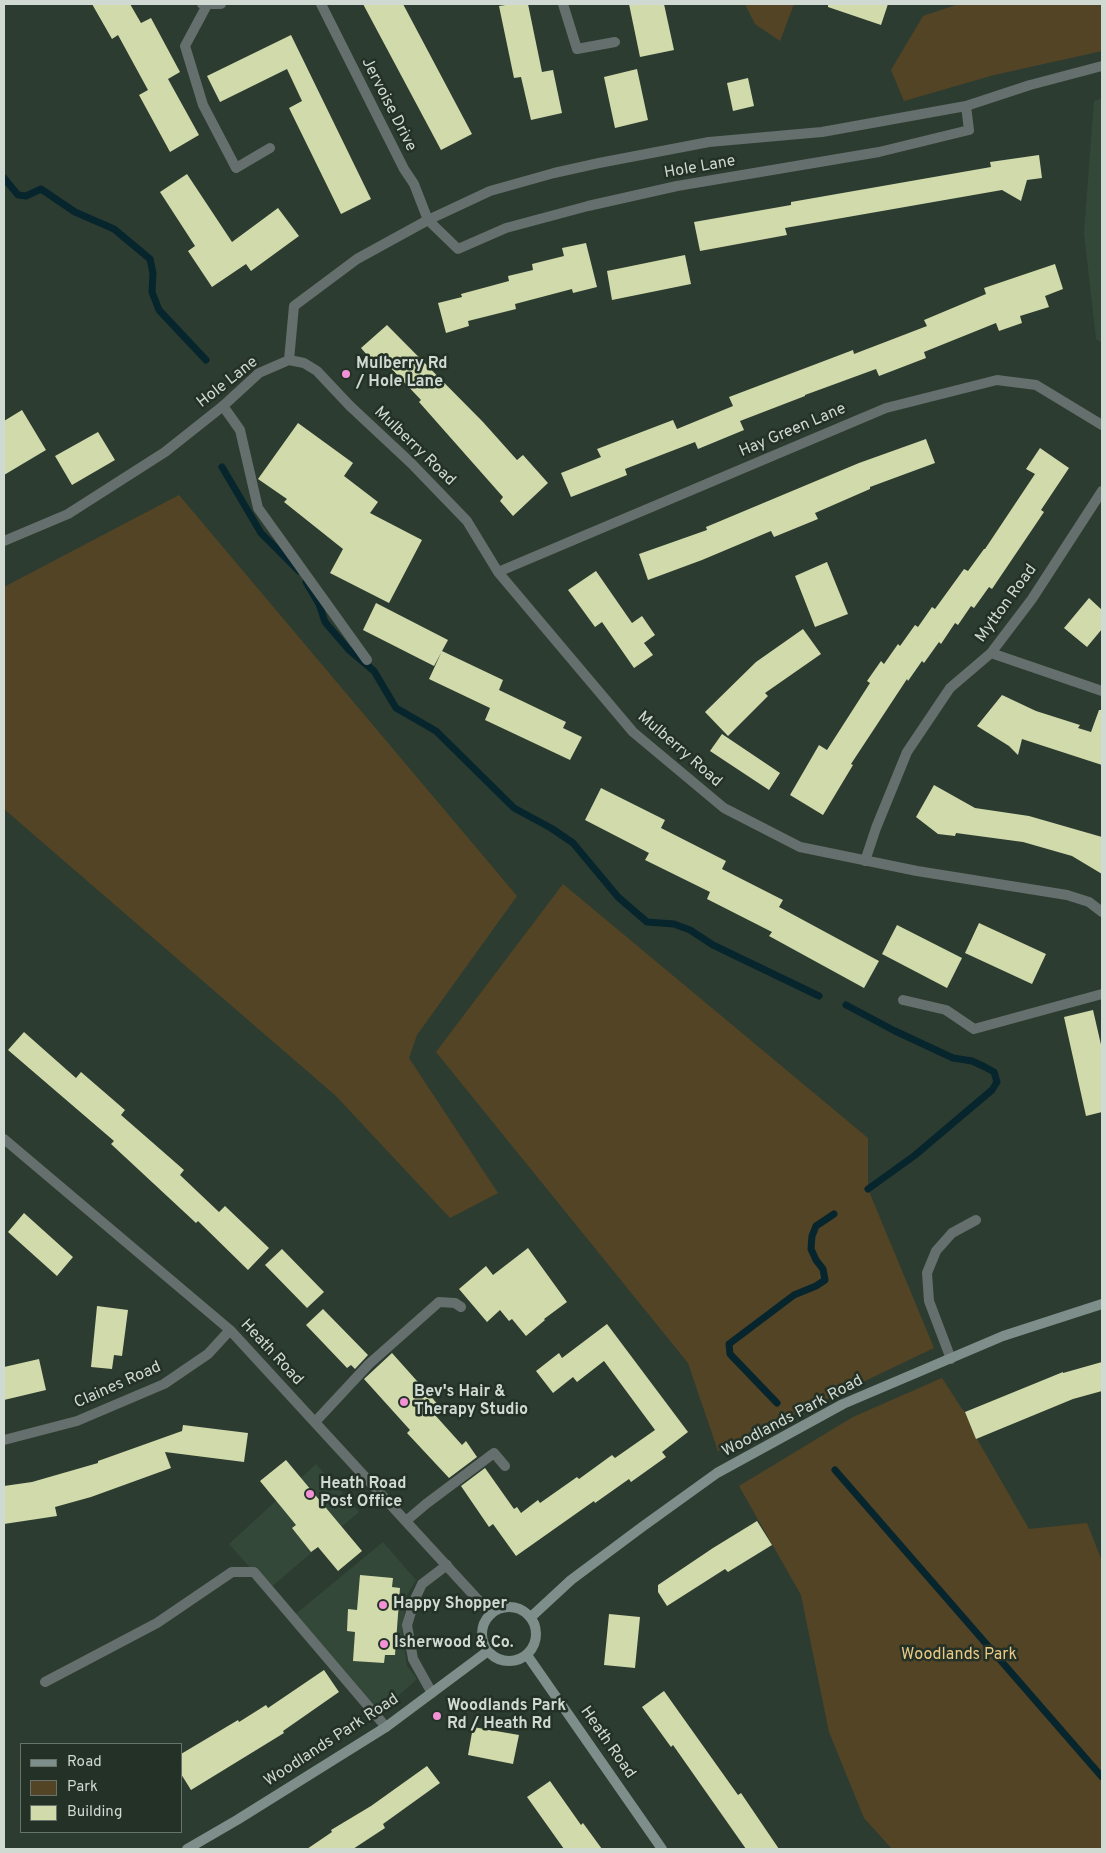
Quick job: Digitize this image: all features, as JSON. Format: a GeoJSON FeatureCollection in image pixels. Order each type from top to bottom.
{"type":"FeatureCollection","features":[{"type":"Feature","properties":{"kind":"street"},"geometry":{"type":"LineString","coordinates":[[221,4],[204,4],[185,46],[203,104],[236,168],[270,148]]}},
{"type":"Feature","properties":{"kind":"street","name":"Jervoise Drive"},"geometry":{"type":"LineString","coordinates":[[321,4],[404,169],[414,184],[428,220]]}},
{"type":"Feature","properties":{"kind":"street"},"geometry":{"type":"LineString","coordinates":[[563,4],[577,49],[615,42]]}},
{"type":"Feature","properties":{"kind":"street","name":"Hole Lane"},"geometry":{"type":"LineString","coordinates":[[4,541],[68,514],[165,452],[223,406],[259,374],[289,360],[294,306],[357,259],[428,220],[490,191],[554,173],[709,142],[822,132],[966,106],[1030,85],[1102,66]]}},
{"type":"Feature","properties":{"kind":"street","name":"Hole Lane"},"geometry":{"type":"LineString","coordinates":[[428,220],[458,249],[506,228],[588,206],[677,186],[879,152],[969,130],[966,106]]}},
{"type":"Feature","properties":{"kind":"street","name":"Mulberry Road"},"geometry":{"type":"LineString","coordinates":[[289,360],[304,364],[317,372],[467,520],[498,572],[633,732],[724,808],[800,847],[865,861],[1067,895],[1089,902],[1102,912]]}},
{"type":"Feature","properties":{"kind":"street","name":"Hay Green Lane"},"geometry":{"type":"LineString","coordinates":[[498,572],[886,408],[997,380],[1036,385],[1102,425]]}},
{"type":"Feature","properties":{"kind":"street"},"geometry":{"type":"LineString","coordinates":[[223,406],[240,430],[258,508],[367,660]]}},
{"type":"Feature","properties":{"kind":"street","name":"Mytton Road"},"geometry":{"type":"LineString","coordinates":[[865,861],[876,828],[907,752],[950,688],[991,653],[1032,600],[1102,491]]}},
{"type":"Feature","properties":{"kind":"street"},"geometry":{"type":"LineString","coordinates":[[991,653],[1102,692]]}},
{"type":"Feature","properties":{"kind":"street"},"geometry":{"type":"LineString","coordinates":[[903,1000],[946,1010],[974,1029],[1102,994]]}},
{"type":"Feature","properties":{"kind":"street","name":"Heath Road"},"geometry":{"type":"LineString","coordinates":[[4,1139],[230,1330],[491,1614]]}},
{"type":"Feature","properties":{"kind":"street"},"geometry":{"type":"LineString","coordinates":[[951,1359],[929,1301],[927,1273],[936,1251],[952,1233],[976,1220]]}},
{"type":"Feature","properties":{"kind":"street"},"geometry":{"type":"LineString","coordinates":[[315,1422],[369,1364],[439,1302],[455,1303],[460,1307]]}},
{"type":"Feature","properties":{"kind":"street","name":"Woodlands Park Road"},"geometry":{"type":"LineString","coordinates":[[531,1617],[571,1580],[717,1473],[843,1404],[1003,1336],[1102,1304]]}},
{"type":"Feature","properties":{"kind":"street","name":"Claines Road"},"geometry":{"type":"LineString","coordinates":[[4,1440],[77,1421],[164,1384],[208,1354],[230,1330]]}},
{"type":"Feature","properties":{"kind":"street"},"geometry":{"type":"LineString","coordinates":[[406,1521],[494,1453],[505,1466]]}},
{"type":"Feature","properties":{"kind":"street"},"geometry":{"type":"LineString","coordinates":[[432,1693],[413,1659],[407,1625],[422,1584],[447,1565]]}},
{"type":"Feature","properties":{"kind":"street"},"geometry":{"type":"LineString","coordinates":[[45,1682],[157,1623],[232,1572],[254,1572],[386,1727]]}},
{"type":"Feature","properties":{"kind":"street"},"geometry":{"type":"LineString","coordinates":[[507,1607],[518,1608],[531,1617],[536,1633],[535,1643],[527,1654],[514,1660],[505,1660],[488,1651],[482,1638],[484,1624],[491,1614],[498,1609],[507,1607]]}},
{"type":"Feature","properties":{"kind":"street","name":"Woodlands Park Road"},"geometry":{"type":"LineString","coordinates":[[187,1849],[386,1727],[488,1651]]}},
{"type":"Feature","properties":{"kind":"street","name":"Heath Road"},"geometry":{"type":"LineString","coordinates":[[527,1654],[662,1849]]}},
{"type":"Feature","properties":{"kind":"shaded area"},"geometry":{"type":"Polygon","coordinates":[[[1102,98],[1102,343],[1096,339],[1084,233],[1094,101],[1102,98]]]}},
{"type":"Feature","properties":{"kind":"shaded area"},"geometry":{"type":"Polygon","coordinates":[[[316,1464],[359,1512],[269,1589],[229,1544],[316,1464]]]}},
{"type":"Feature","properties":{"kind":"shaded area"},"geometry":{"type":"Polygon","coordinates":[[[383,1542],[416,1580],[407,1595],[402,1631],[407,1666],[417,1679],[379,1713],[292,1617],[383,1542]]]}},
{"type":"Feature","properties":{"kind":"green space"},"geometry":{"type":"Polygon","coordinates":[[[745,4],[794,4],[780,41],[755,24],[745,4]]]}},
{"type":"Feature","properties":{"kind":"green space"},"geometry":{"type":"Polygon","coordinates":[[[959,4],[1102,4],[1102,51],[994,75],[904,101],[891,70],[923,16],[959,4]]]}},
{"type":"Feature","properties":{"kind":"green space"},"geometry":{"type":"Polygon","coordinates":[[[179,495],[517,896],[417,1035],[409,1058],[498,1193],[450,1218],[336,1096],[4,809],[4,587],[179,495]]]}},
{"type":"Feature","properties":{"kind":"green space"},"geometry":{"type":"Polygon","coordinates":[[[563,884],[868,1138],[868,1189],[934,1348],[718,1451],[688,1363],[436,1052],[563,884]]]}},
{"type":"Feature","properties":{"kind":"green space","name":"Woodlands Park"},"geometry":{"type":"Polygon","coordinates":[[[942,1378],[965,1412],[977,1439],[1029,1529],[1087,1523],[1102,1561],[1102,1849],[892,1849],[864,1818],[829,1732],[801,1595],[739,1486],[853,1417],[942,1378]]]}},
{"type":"Feature","properties":{"kind":"building"},"geometry":{"type":"Polygon","coordinates":[[[92,4],[130,4],[141,23],[151,18],[180,72],[168,79],[199,135],[170,152],[139,95],[148,90],[118,35],[112,39],[92,4]]]}},
{"type":"Feature","properties":{"kind":"building"},"geometry":{"type":"Polygon","coordinates":[[[363,4],[403,4],[472,134],[441,150],[363,4]]]}},
{"type":"Feature","properties":{"kind":"building"},"geometry":{"type":"Polygon","coordinates":[[[528,4],[542,72],[553,70],[562,113],[531,120],[521,77],[514,78],[499,6],[528,4]]]}},
{"type":"Feature","properties":{"kind":"building"},"geometry":{"type":"Polygon","coordinates":[[[629,4],[664,4],[674,50],[640,57],[629,4]]]}},
{"type":"Feature","properties":{"kind":"building"},"geometry":{"type":"Polygon","coordinates":[[[828,4],[888,4],[881,25],[828,7],[828,4]]]}},
{"type":"Feature","properties":{"kind":"building"},"geometry":{"type":"Polygon","coordinates":[[[291,35],[371,199],[341,214],[289,108],[302,101],[287,69],[220,102],[207,76],[291,35]]]}},
{"type":"Feature","properties":{"kind":"building"},"geometry":{"type":"Polygon","coordinates":[[[637,69],[648,120],[615,128],[604,77],[637,69]]]}},
{"type":"Feature","properties":{"kind":"building"},"geometry":{"type":"Polygon","coordinates":[[[748,78],[754,106],[733,111],[727,83],[748,78]]]}},
{"type":"Feature","properties":{"kind":"building"},"geometry":{"type":"Polygon","coordinates":[[[1039,155],[1042,178],[1027,180],[1021,201],[1002,190],[785,228],[787,235],[700,251],[694,222],[791,205],[791,202],[991,167],[990,162],[1039,155]]]}},
{"type":"Feature","properties":{"kind":"building"},"geometry":{"type":"Polygon","coordinates":[[[187,174],[232,242],[278,208],[299,236],[251,271],[246,264],[212,287],[188,251],[195,246],[160,192],[187,174]]]}},
{"type":"Feature","properties":{"kind":"building"},"geometry":{"type":"Polygon","coordinates":[[[586,243],[597,287],[573,293],[572,289],[515,304],[516,309],[468,321],[469,326],[446,333],[438,303],[462,297],[461,294],[509,281],[508,276],[533,270],[532,264],[564,256],[562,248],[586,243]]]}},
{"type":"Feature","properties":{"kind":"building"},"geometry":{"type":"Polygon","coordinates":[[[685,255],[691,284],[612,300],[607,271],[685,255]]]}},
{"type":"Feature","properties":{"kind":"building"},"geometry":{"type":"Polygon","coordinates":[[[1055,264],[1063,289],[1045,296],[1049,307],[1020,316],[1022,323],[999,331],[996,323],[924,352],[926,358],[879,376],[876,369],[805,395],[740,421],[744,430],[698,449],[695,442],[625,469],[627,475],[571,497],[561,473],[601,457],[597,449],[673,420],[677,429],[733,406],[729,397],[853,350],[854,354],[927,326],[924,320],[986,294],[984,288],[1055,264]]]}},
{"type":"Feature","properties":{"kind":"building"},"geometry":{"type":"Polygon","coordinates":[[[387,325],[483,422],[517,460],[523,455],[548,483],[513,516],[500,501],[503,497],[419,402],[421,400],[386,363],[379,369],[361,348],[387,325]]]}},
{"type":"Feature","properties":{"kind":"building"},"geometry":{"type":"Polygon","coordinates":[[[22,410],[46,450],[4,475],[4,421],[22,410]]]}},
{"type":"Feature","properties":{"kind":"building"},"geometry":{"type":"Polygon","coordinates":[[[298,423],[353,463],[344,476],[378,502],[370,513],[422,540],[389,603],[330,573],[343,549],[284,502],[287,499],[258,479],[298,423]]]}},
{"type":"Feature","properties":{"kind":"building"},"geometry":{"type":"Polygon","coordinates":[[[98,432],[115,460],[72,485],[55,456],[98,432]]]}},
{"type":"Feature","properties":{"kind":"building"},"geometry":{"type":"Polygon","coordinates":[[[926,439],[935,463],[870,487],[870,489],[815,513],[818,519],[774,537],[771,531],[648,580],[639,554],[707,530],[706,527],[859,463],[926,439]]]}},
{"type":"Feature","properties":{"kind":"building"},"geometry":{"type":"Polygon","coordinates":[[[1040,448],[1069,468],[1041,510],[1044,512],[992,589],[989,587],[974,608],[971,606],[958,625],[955,623],[941,644],[939,642],[924,663],[922,661],[908,681],[907,679],[851,764],[853,765],[823,815],[790,795],[819,745],[827,750],[870,683],[867,681],[881,661],[884,664],[898,644],[900,646],[915,625],[918,627],[932,607],[935,609],[964,569],[968,571],[985,549],[1035,474],[1026,469],[1040,448]]]}},
{"type":"Feature","properties":{"kind":"building"},"geometry":{"type":"Polygon","coordinates":[[[827,562],[848,614],[815,627],[795,576],[827,562]]]}},
{"type":"Feature","properties":{"kind":"building"},"geometry":{"type":"Polygon","coordinates":[[[596,571],[632,623],[642,616],[655,635],[644,643],[653,655],[634,668],[602,622],[595,627],[568,590],[596,571]]]}},
{"type":"Feature","properties":{"kind":"building"},"geometry":{"type":"Polygon","coordinates":[[[1089,598],[1102,610],[1102,629],[1087,647],[1064,628],[1089,598]]]}},
{"type":"Feature","properties":{"kind":"building"},"geometry":{"type":"Polygon","coordinates":[[[376,603],[448,640],[434,666],[363,630],[376,603]]]}},
{"type":"Feature","properties":{"kind":"building"},"geometry":{"type":"Polygon","coordinates":[[[803,629],[821,654],[765,693],[768,696],[728,736],[705,712],[756,662],[803,629]]]}},
{"type":"Feature","properties":{"kind":"building"},"geometry":{"type":"Polygon","coordinates":[[[442,651],[503,680],[499,690],[566,722],[563,728],[582,737],[570,760],[485,720],[490,708],[429,679],[442,651]]]}},
{"type":"Feature","properties":{"kind":"building"},"geometry":{"type":"Polygon","coordinates":[[[1002,695],[1036,711],[1080,725],[1078,728],[1091,732],[1099,710],[1102,710],[1102,765],[1022,739],[1018,755],[1009,746],[977,726],[1002,695]]]}},
{"type":"Feature","properties":{"kind":"building"},"geometry":{"type":"Polygon","coordinates":[[[722,734],[780,773],[769,790],[710,751],[722,734]]]}},
{"type":"Feature","properties":{"kind":"building"},"geometry":{"type":"Polygon","coordinates":[[[934,785],[975,808],[1029,816],[1102,837],[1102,874],[1072,856],[1023,842],[956,833],[955,836],[938,834],[916,817],[934,785]]]}},
{"type":"Feature","properties":{"kind":"building"},"geometry":{"type":"Polygon","coordinates":[[[601,788],[665,820],[661,828],[726,861],[722,869],[783,900],[779,907],[879,961],[864,988],[769,936],[772,932],[707,899],[710,892],[645,860],[649,853],[585,820],[601,788]]]}},
{"type":"Feature","properties":{"kind":"building"},"geometry":{"type":"Polygon","coordinates":[[[979,923],[1046,954],[1032,984],[965,953],[979,923]]]}},
{"type":"Feature","properties":{"kind":"building"},"geometry":{"type":"Polygon","coordinates":[[[897,925],[962,958],[947,988],[882,954],[897,925]]]}},
{"type":"Feature","properties":{"kind":"building"},"geometry":{"type":"Polygon","coordinates":[[[1093,1010],[1102,1049],[1102,1112],[1086,1116],[1064,1017],[1093,1010]]]}},
{"type":"Feature","properties":{"kind":"building"},"geometry":{"type":"Polygon","coordinates":[[[24,1032],[76,1078],[81,1072],[125,1110],[121,1115],[184,1170],[180,1175],[219,1212],[225,1206],[269,1248],[248,1270],[198,1221],[196,1223],[111,1144],[114,1141],[8,1050],[24,1032]]]}},
{"type":"Feature","properties":{"kind":"building"},"geometry":{"type":"Polygon","coordinates":[[[24,1213],[73,1257],[57,1276],[8,1232],[24,1213]]]}},
{"type":"Feature","properties":{"kind":"building"},"geometry":{"type":"Polygon","coordinates":[[[528,1248],[567,1302],[544,1319],[526,1336],[512,1319],[509,1321],[500,1310],[487,1322],[459,1289],[486,1266],[493,1275],[528,1248]]]}},
{"type":"Feature","properties":{"kind":"building"},"geometry":{"type":"Polygon","coordinates":[[[282,1249],[324,1292],[307,1308],[265,1265],[282,1249]]]}},
{"type":"Feature","properties":{"kind":"building"},"geometry":{"type":"Polygon","coordinates":[[[97,1306],[128,1310],[122,1356],[114,1355],[112,1369],[91,1367],[97,1306]]]}},
{"type":"Feature","properties":{"kind":"building"},"geometry":{"type":"Polygon","coordinates":[[[323,1309],[368,1355],[355,1369],[351,1365],[347,1368],[306,1325],[323,1309]]]}},
{"type":"Feature","properties":{"kind":"building"},"geometry":{"type":"Polygon","coordinates":[[[607,1324],[688,1432],[662,1452],[666,1457],[631,1482],[629,1479],[595,1503],[594,1501],[516,1556],[493,1524],[489,1527],[461,1486],[485,1468],[514,1509],[517,1507],[521,1513],[538,1500],[540,1503],[577,1477],[579,1479],[612,1455],[615,1458],[655,1430],[604,1361],[577,1382],[573,1377],[553,1393],[536,1371],[559,1353],[562,1358],[607,1324]]]}},
{"type":"Feature","properties":{"kind":"building"},"geometry":{"type":"Polygon","coordinates":[[[392,1353],[442,1409],[435,1415],[462,1445],[466,1441],[477,1457],[449,1478],[407,1433],[410,1430],[364,1379],[392,1353]]]}},
{"type":"Feature","properties":{"kind":"building"},"geometry":{"type":"Polygon","coordinates":[[[39,1359],[46,1390],[4,1400],[4,1367],[39,1359]]]}},
{"type":"Feature","properties":{"kind":"building"},"geometry":{"type":"Polygon","coordinates":[[[1102,1362],[1102,1391],[1073,1399],[976,1439],[965,1412],[1063,1372],[1102,1362]]]}},
{"type":"Feature","properties":{"kind":"building"},"geometry":{"type":"Polygon","coordinates":[[[183,1425],[248,1433],[244,1462],[165,1452],[171,1468],[91,1497],[55,1507],[57,1516],[4,1524],[4,1486],[32,1482],[98,1463],[98,1461],[182,1431],[183,1425]]]}},
{"type":"Feature","properties":{"kind":"building"},"geometry":{"type":"Polygon","coordinates":[[[286,1460],[362,1551],[338,1571],[318,1547],[311,1552],[292,1528],[296,1525],[260,1481],[286,1460]]]}},
{"type":"Feature","properties":{"kind":"building"},"geometry":{"type":"Polygon","coordinates":[[[757,1521],[772,1545],[728,1572],[725,1569],[667,1606],[658,1592],[658,1585],[757,1521]]]}},
{"type":"Feature","properties":{"kind":"building"},"geometry":{"type":"Polygon","coordinates":[[[360,1575],[393,1578],[392,1587],[400,1588],[395,1655],[385,1655],[384,1663],[353,1661],[355,1632],[347,1631],[348,1609],[357,1610],[360,1575]]]}},
{"type":"Feature","properties":{"kind":"building"},"geometry":{"type":"Polygon","coordinates":[[[609,1614],[640,1617],[635,1668],[604,1665],[609,1614]]]}},
{"type":"Feature","properties":{"kind":"building"},"geometry":{"type":"Polygon","coordinates":[[[324,1670],[339,1692],[283,1731],[284,1733],[191,1790],[182,1776],[182,1753],[266,1705],[268,1708],[324,1670]]]}},
{"type":"Feature","properties":{"kind":"building"},"geometry":{"type":"Polygon","coordinates":[[[664,1691],[738,1795],[741,1793],[779,1849],[746,1849],[673,1745],[671,1747],[642,1707],[664,1691]]]}},
{"type":"Feature","properties":{"kind":"building"},"geometry":{"type":"Polygon","coordinates":[[[473,1727],[519,1735],[513,1764],[468,1755],[473,1727]]]}},
{"type":"Feature","properties":{"kind":"building"},"geometry":{"type":"Polygon","coordinates":[[[427,1766],[440,1783],[383,1824],[385,1828],[353,1849],[307,1849],[332,1832],[331,1830],[371,1806],[427,1766]]]}},
{"type":"Feature","properties":{"kind":"building"},"geometry":{"type":"Polygon","coordinates":[[[550,1781],[581,1825],[583,1823],[602,1849],[564,1849],[527,1797],[550,1781]]]}},
{"type":"Feature","properties":{"kind":"waterway"},"geometry":{"type":"LineString","coordinates":[[4,178],[18,195],[26,196],[41,189],[75,212],[114,229],[150,259],[153,273],[152,292],[159,310],[206,360]]}},
{"type":"Feature","properties":{"kind":"waterway"},"geometry":{"type":"LineString","coordinates":[[222,467],[261,533],[299,571]]}},
{"type":"Feature","properties":{"kind":"waterway"},"geometry":{"type":"LineString","coordinates":[[306,582],[319,604],[325,622],[349,650],[374,671],[396,708],[436,731],[514,808],[551,828],[573,843],[618,897],[647,922],[674,924],[690,930],[713,945],[819,996]]}},
{"type":"Feature","properties":{"kind":"waterway"},"geometry":{"type":"LineString","coordinates":[[846,1005],[895,1031],[953,1058],[972,1061],[985,1067],[994,1072],[997,1082],[992,1090],[914,1156],[868,1189]]}},
{"type":"Feature","properties":{"kind":"waterway"},"geometry":{"type":"LineString","coordinates":[[777,1403],[730,1354],[729,1344],[794,1295],[825,1280],[823,1269],[811,1249],[812,1236],[816,1226],[834,1214]]}},
{"type":"Feature","properties":{"kind":"waterway"},"geometry":{"type":"LineString","coordinates":[[835,1470],[1102,1777]]}},
{"type":"Feature","properties":{"kind":"place","name":"Mulberry Rd / Hole Lane"},"geometry":{"type":"Point","coordinates":[346,374]}},
{"type":"Feature","properties":{"kind":"place","name":"Bev's Hair & Therapy Studio"},"geometry":{"type":"Point","coordinates":[404,1402]}},
{"type":"Feature","properties":{"kind":"place","name":"Heath Road Post Office"},"geometry":{"type":"Point","coordinates":[310,1494]}},
{"type":"Feature","properties":{"kind":"place","name":"Happy Shopper"},"geometry":{"type":"Point","coordinates":[383,1605]}},
{"type":"Feature","properties":{"kind":"place","name":"Isherwood & Co."},"geometry":{"type":"Point","coordinates":[384,1644]}},
{"type":"Feature","properties":{"kind":"place","name":"Woodlands Park Rd / Heath Rd"},"geometry":{"type":"Point","coordinates":[437,1716]}}]}
